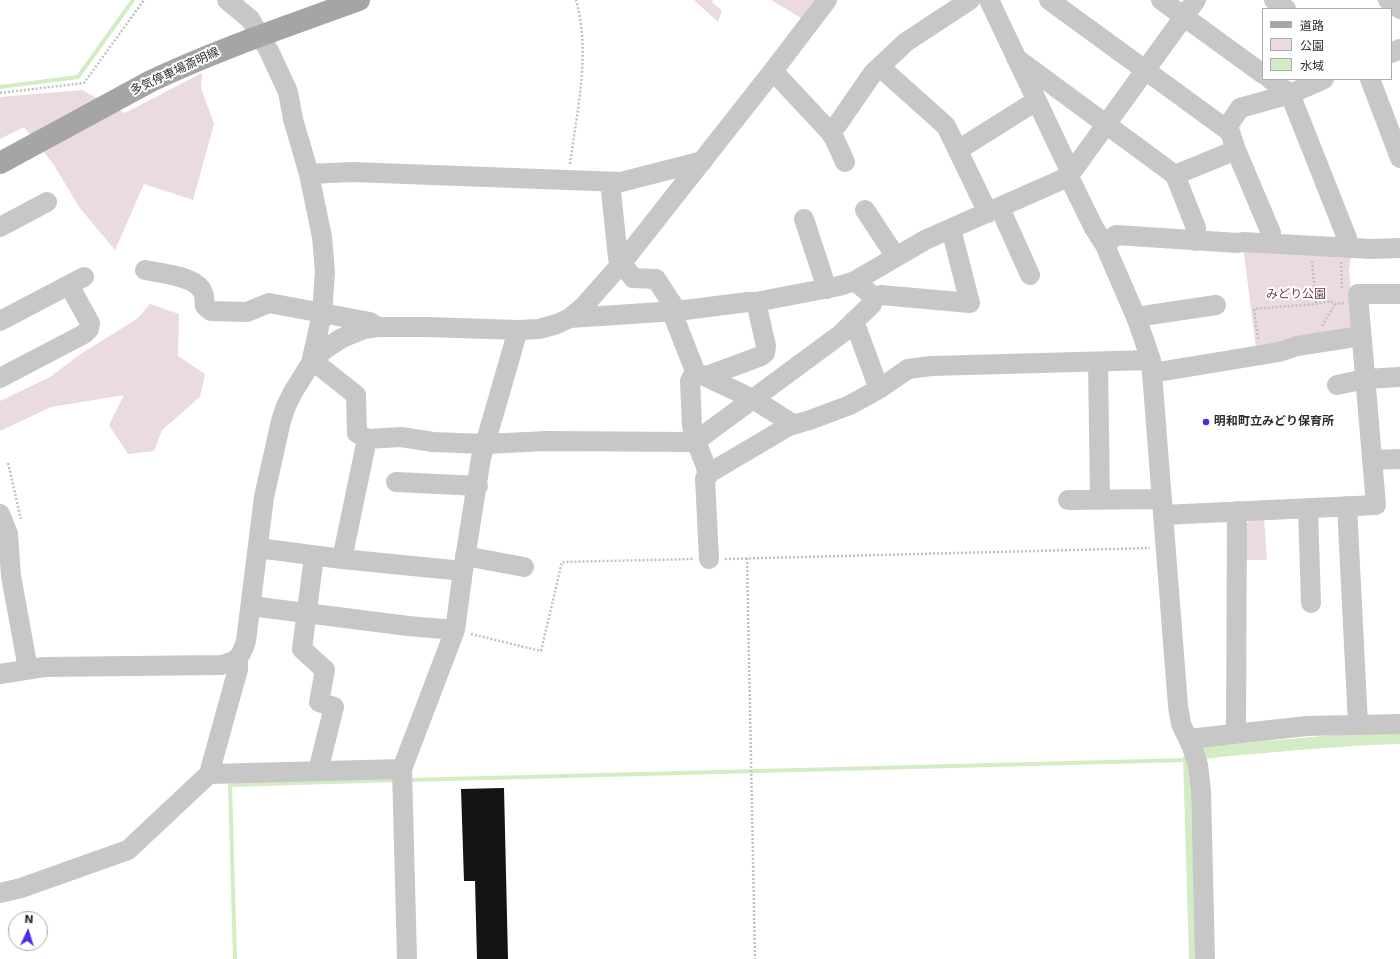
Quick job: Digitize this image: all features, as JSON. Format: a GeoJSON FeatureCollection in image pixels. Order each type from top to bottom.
{"type":"FeatureCollection","features":[{"type":"Feature","properties":{"kind":"main road","name":"多気停車場斎明線"},"geometry":{"type":"LineString","coordinates":[[0,163],[151,81],[259,35],[359,0]]}},
{"type":"Feature","properties":{"kind":"street"},"geometry":{"type":"LineString","coordinates":[[227,0],[250,19],[288,92],[293,119],[310,174],[322,237],[325,272],[322,314],[312,362]]}},
{"type":"Feature","properties":{"kind":"street"},"geometry":{"type":"LineString","coordinates":[[0,674],[28,669],[115,665],[221,665],[232,662],[238,658],[246,641],[264,497],[281,421],[293,392],[312,362],[326,348],[342,338],[364,329],[377,327],[427,327],[518,330],[538,329],[557,324],[570,318],[583,307],[621,264],[703,161],[827,0]]}},
{"type":"Feature","properties":{"kind":"street"},"geometry":{"type":"LineString","coordinates":[[830,132],[837,125],[873,73],[906,42],[970,0]]}},
{"type":"Feature","properties":{"kind":"street"},"geometry":{"type":"LineString","coordinates":[[989,0],[1094,228],[1105,245],[1136,317],[1151,367],[1178,706],[1181,724],[1192,751],[1201,791],[1205,959]]}},
{"type":"Feature","properties":{"kind":"street"},"geometry":{"type":"LineString","coordinates":[[1049,0],[1230,132],[1271,238]]}},
{"type":"Feature","properties":{"kind":"street"},"geometry":{"type":"LineString","coordinates":[[1161,0],[1262,73]]}},
{"type":"Feature","properties":{"kind":"street"},"geometry":{"type":"LineString","coordinates":[[570,318],[675,311],[756,302],[827,289],[854,281],[925,240],[1061,180],[1069,174],[1107,124],[1196,0]]}},
{"type":"Feature","properties":{"kind":"street"},"geometry":{"type":"LineString","coordinates":[[1274,0],[1285,8]]}},
{"type":"Feature","properties":{"kind":"street"},"geometry":{"type":"LineString","coordinates":[[1388,0],[1400,9]]}},
{"type":"Feature","properties":{"kind":"street"},"geometry":{"type":"LineString","coordinates":[[1016,58],[1175,175],[1196,235]]}},
{"type":"Feature","properties":{"kind":"street"},"geometry":{"type":"LineString","coordinates":[[880,67],[946,126],[958,150],[994,210],[1030,275]]}},
{"type":"Feature","properties":{"kind":"street"},"geometry":{"type":"LineString","coordinates":[[773,71],[830,132],[845,162]]}},
{"type":"Feature","properties":{"kind":"street"},"geometry":{"type":"LineString","coordinates":[[1271,80],[1290,94],[1344,248]]}},
{"type":"Feature","properties":{"kind":"street"},"geometry":{"type":"LineString","coordinates":[[1226,129],[1240,108],[1290,94],[1322,80]]}},
{"type":"Feature","properties":{"kind":"street"},"geometry":{"type":"LineString","coordinates":[[1370,80],[1400,158]]}},
{"type":"Feature","properties":{"kind":"street"},"geometry":{"type":"LineString","coordinates":[[958,150],[1036,101]]}},
{"type":"Feature","properties":{"kind":"street"},"geometry":{"type":"LineString","coordinates":[[1175,175],[1236,150]]}},
{"type":"Feature","properties":{"kind":"street"},"geometry":{"type":"LineString","coordinates":[[310,174],[352,172],[621,182],[703,161]]}},
{"type":"Feature","properties":{"kind":"street"},"geometry":{"type":"LineString","coordinates":[[610,182],[618,258],[633,278],[656,279],[675,311],[701,374],[753,399],[794,424]]}},
{"type":"Feature","properties":{"kind":"street"},"geometry":{"type":"LineString","coordinates":[[0,227],[47,202]]}},
{"type":"Feature","properties":{"kind":"street"},"geometry":{"type":"LineString","coordinates":[[865,210],[896,257]]}},
{"type":"Feature","properties":{"kind":"street"},"geometry":{"type":"LineString","coordinates":[[804,219],[827,289]]}},
{"type":"Feature","properties":{"kind":"street"},"geometry":{"type":"LineString","coordinates":[[874,297],[881,295],[970,303],[951,228]]}},
{"type":"Feature","properties":{"kind":"street"},"geometry":{"type":"LineString","coordinates":[[1105,245],[1116,235],[1196,235],[1238,243],[1271,238],[1310,246],[1371,249],[1400,248]]}},
{"type":"Feature","properties":{"kind":"street"},"geometry":{"type":"LineString","coordinates":[[145,270],[185,278],[196,283],[203,292],[205,306],[211,311],[247,312],[269,304],[370,322],[377,327]]}},
{"type":"Feature","properties":{"kind":"street"},"geometry":{"type":"LineString","coordinates":[[0,321],[76,281],[90,323],[89,329],[84,334],[0,378]]}},
{"type":"Feature","properties":{"kind":"street"},"geometry":{"type":"LineString","coordinates":[[854,281],[874,297]]}},
{"type":"Feature","properties":{"kind":"street"},"geometry":{"type":"LineString","coordinates":[[1068,500],[1100,499],[1162,507],[1237,511],[1376,505],[1362,336],[1351,303],[1358,294],[1400,294]]}},
{"type":"Feature","properties":{"kind":"street"},"geometry":{"type":"LineString","coordinates":[[312,362],[356,395],[358,433],[367,439],[401,437],[433,442],[485,444],[547,441],[689,442],[696,441],[841,334],[872,304],[874,297]]}},
{"type":"Feature","properties":{"kind":"street"},"geometry":{"type":"LineString","coordinates":[[708,476],[692,426],[690,381],[701,374],[760,356],[765,352],[766,346],[756,302]]}},
{"type":"Feature","properties":{"kind":"street"},"geometry":{"type":"LineString","coordinates":[[1136,317],[1216,305]]}},
{"type":"Feature","properties":{"kind":"street"},"geometry":{"type":"LineString","coordinates":[[854,321],[879,389]]}},
{"type":"Feature","properties":{"kind":"street"},"geometry":{"type":"LineString","coordinates":[[407,959],[402,776],[455,630],[464,564],[485,444],[518,330]]}},
{"type":"Feature","properties":{"kind":"street"},"geometry":{"type":"LineString","coordinates":[[709,559],[705,478],[711,472],[789,426],[850,404],[879,389],[908,369],[931,366],[1098,362],[1151,367],[1279,352],[1296,346],[1362,336]]}},
{"type":"Feature","properties":{"kind":"street"},"geometry":{"type":"LineString","coordinates":[[1098,362],[1100,499]]}},
{"type":"Feature","properties":{"kind":"street"},"geometry":{"type":"LineString","coordinates":[[1336,385],[1365,379],[1400,378]]}},
{"type":"Feature","properties":{"kind":"street"},"geometry":{"type":"LineString","coordinates":[[342,560],[367,439]]}},
{"type":"Feature","properties":{"kind":"street"},"geometry":{"type":"LineString","coordinates":[[1373,460],[1400,459]]}},
{"type":"Feature","properties":{"kind":"street"},"geometry":{"type":"LineString","coordinates":[[396,482],[478,486]]}},
{"type":"Feature","properties":{"kind":"street"},"geometry":{"type":"LineString","coordinates":[[1347,506],[1358,724]]}},
{"type":"Feature","properties":{"kind":"street"},"geometry":{"type":"LineString","coordinates":[[1308,509],[1311,602]]}},
{"type":"Feature","properties":{"kind":"street"},"geometry":{"type":"LineString","coordinates":[[1236,734],[1237,511]]}},
{"type":"Feature","properties":{"kind":"street"},"geometry":{"type":"LineString","coordinates":[[0,514],[8,534],[11,576],[28,669]]}},
{"type":"Feature","properties":{"kind":"street"},"geometry":{"type":"LineString","coordinates":[[258,548],[342,560],[464,564],[524,568]]}},
{"type":"Feature","properties":{"kind":"street"},"geometry":{"type":"LineString","coordinates":[[314,556],[302,649],[326,670],[319,702],[334,707],[318,771]]}},
{"type":"Feature","properties":{"kind":"street"},"geometry":{"type":"LineString","coordinates":[[251,606],[408,626],[455,630]]}},
{"type":"Feature","properties":{"kind":"street"},"geometry":{"type":"LineString","coordinates":[[0,893],[21,888],[128,850],[209,774],[238,670],[238,658]]}},
{"type":"Feature","properties":{"kind":"street"},"geometry":{"type":"LineString","coordinates":[[1192,751],[1236,734],[1306,726],[1400,724]]}},
{"type":"Feature","properties":{"kind":"street"},"geometry":{"type":"LineString","coordinates":[[209,774],[318,771],[402,776]]}},
{"type":"Feature","properties":{"kind":"path"},"geometry":{"type":"LineString","coordinates":[[0,93],[84,83],[144,0]]}},
{"type":"Feature","properties":{"kind":"path"},"geometry":{"type":"LineString","coordinates":[[568,180],[583,64],[583,42],[580,16],[576,0]]}},
{"type":"Feature","properties":{"kind":"path"},"geometry":{"type":"LineString","coordinates":[[1310,246],[1316,304]]}},
{"type":"Feature","properties":{"kind":"path"},"geometry":{"type":"LineString","coordinates":[[1259,342],[1254,309],[1316,304],[1330,301],[1335,304],[1351,303],[1341,261],[1344,248]]}},
{"type":"Feature","properties":{"kind":"path"},"geometry":{"type":"LineString","coordinates":[[455,630],[541,650],[562,562],[1166,547]]}},
{"type":"Feature","properties":{"kind":"path"},"geometry":{"type":"LineString","coordinates":[[747,558],[755,959]]}},
{"type":"Feature","properties":{"kind":"green space"},"geometry":{"type":"Polygon","coordinates":[[[694,0],[713,0],[712,2],[722,11],[718,22],[694,0]]]}},
{"type":"Feature","properties":{"kind":"green space"},"geometry":{"type":"Polygon","coordinates":[[[771,0],[814,0],[801,18],[771,0]]]}},
{"type":"Feature","properties":{"kind":"green space"},"geometry":{"type":"Polygon","coordinates":[[[202,73],[201,88],[214,124],[193,200],[144,184],[115,250],[79,207],[54,165],[24,127],[0,139],[0,97],[82,90],[125,113],[202,73]]]}},
{"type":"Feature","properties":{"kind":"green space","name":"みどり公園"},"geometry":{"type":"Polygon","coordinates":[[[1243,246],[1351,257],[1349,270],[1355,332],[1256,349],[1243,246]]]}},
{"type":"Feature","properties":{"kind":"green space"},"geometry":{"type":"Polygon","coordinates":[[[150,304],[179,314],[178,356],[205,374],[200,397],[162,430],[154,451],[128,454],[109,425],[124,395],[51,407],[0,431],[0,401],[50,377],[82,353],[137,319],[150,304]]]}},
{"type":"Feature","properties":{"kind":"green space"},"geometry":{"type":"Polygon","coordinates":[[[1264,518],[1267,560],[1244,560],[1243,528],[1251,519],[1264,518]]]}},
{"type":"Feature","properties":{"kind":"water"},"geometry":{"type":"Polygon","coordinates":[[[1400,731],[1400,744],[1333,747],[1238,755],[1190,763],[1196,959],[1189,959],[1183,757],[1202,747],[1209,746],[1346,734],[1400,731]]]}},
{"type":"Feature","properties":{"kind":"building"},"geometry":{"type":"Polygon","coordinates":[[[504,788],[508,959],[477,959],[475,881],[464,881],[461,789],[504,788]]]}},
{"type":"Feature","properties":{"kind":"waterway"},"geometry":{"type":"LineString","coordinates":[[0,87],[78,77],[133,0]]}},
{"type":"Feature","properties":{"kind":"waterway"},"geometry":{"type":"LineString","coordinates":[[408,780],[1187,760]]}},
{"type":"Feature","properties":{"kind":"waterway"},"geometry":{"type":"LineString","coordinates":[[235,959],[230,785],[398,780]]}},
{"type":"Feature","properties":{"kind":"place","name":"明和町立みどり保育所"},"geometry":{"type":"Point","coordinates":[1206,422]}}]}
